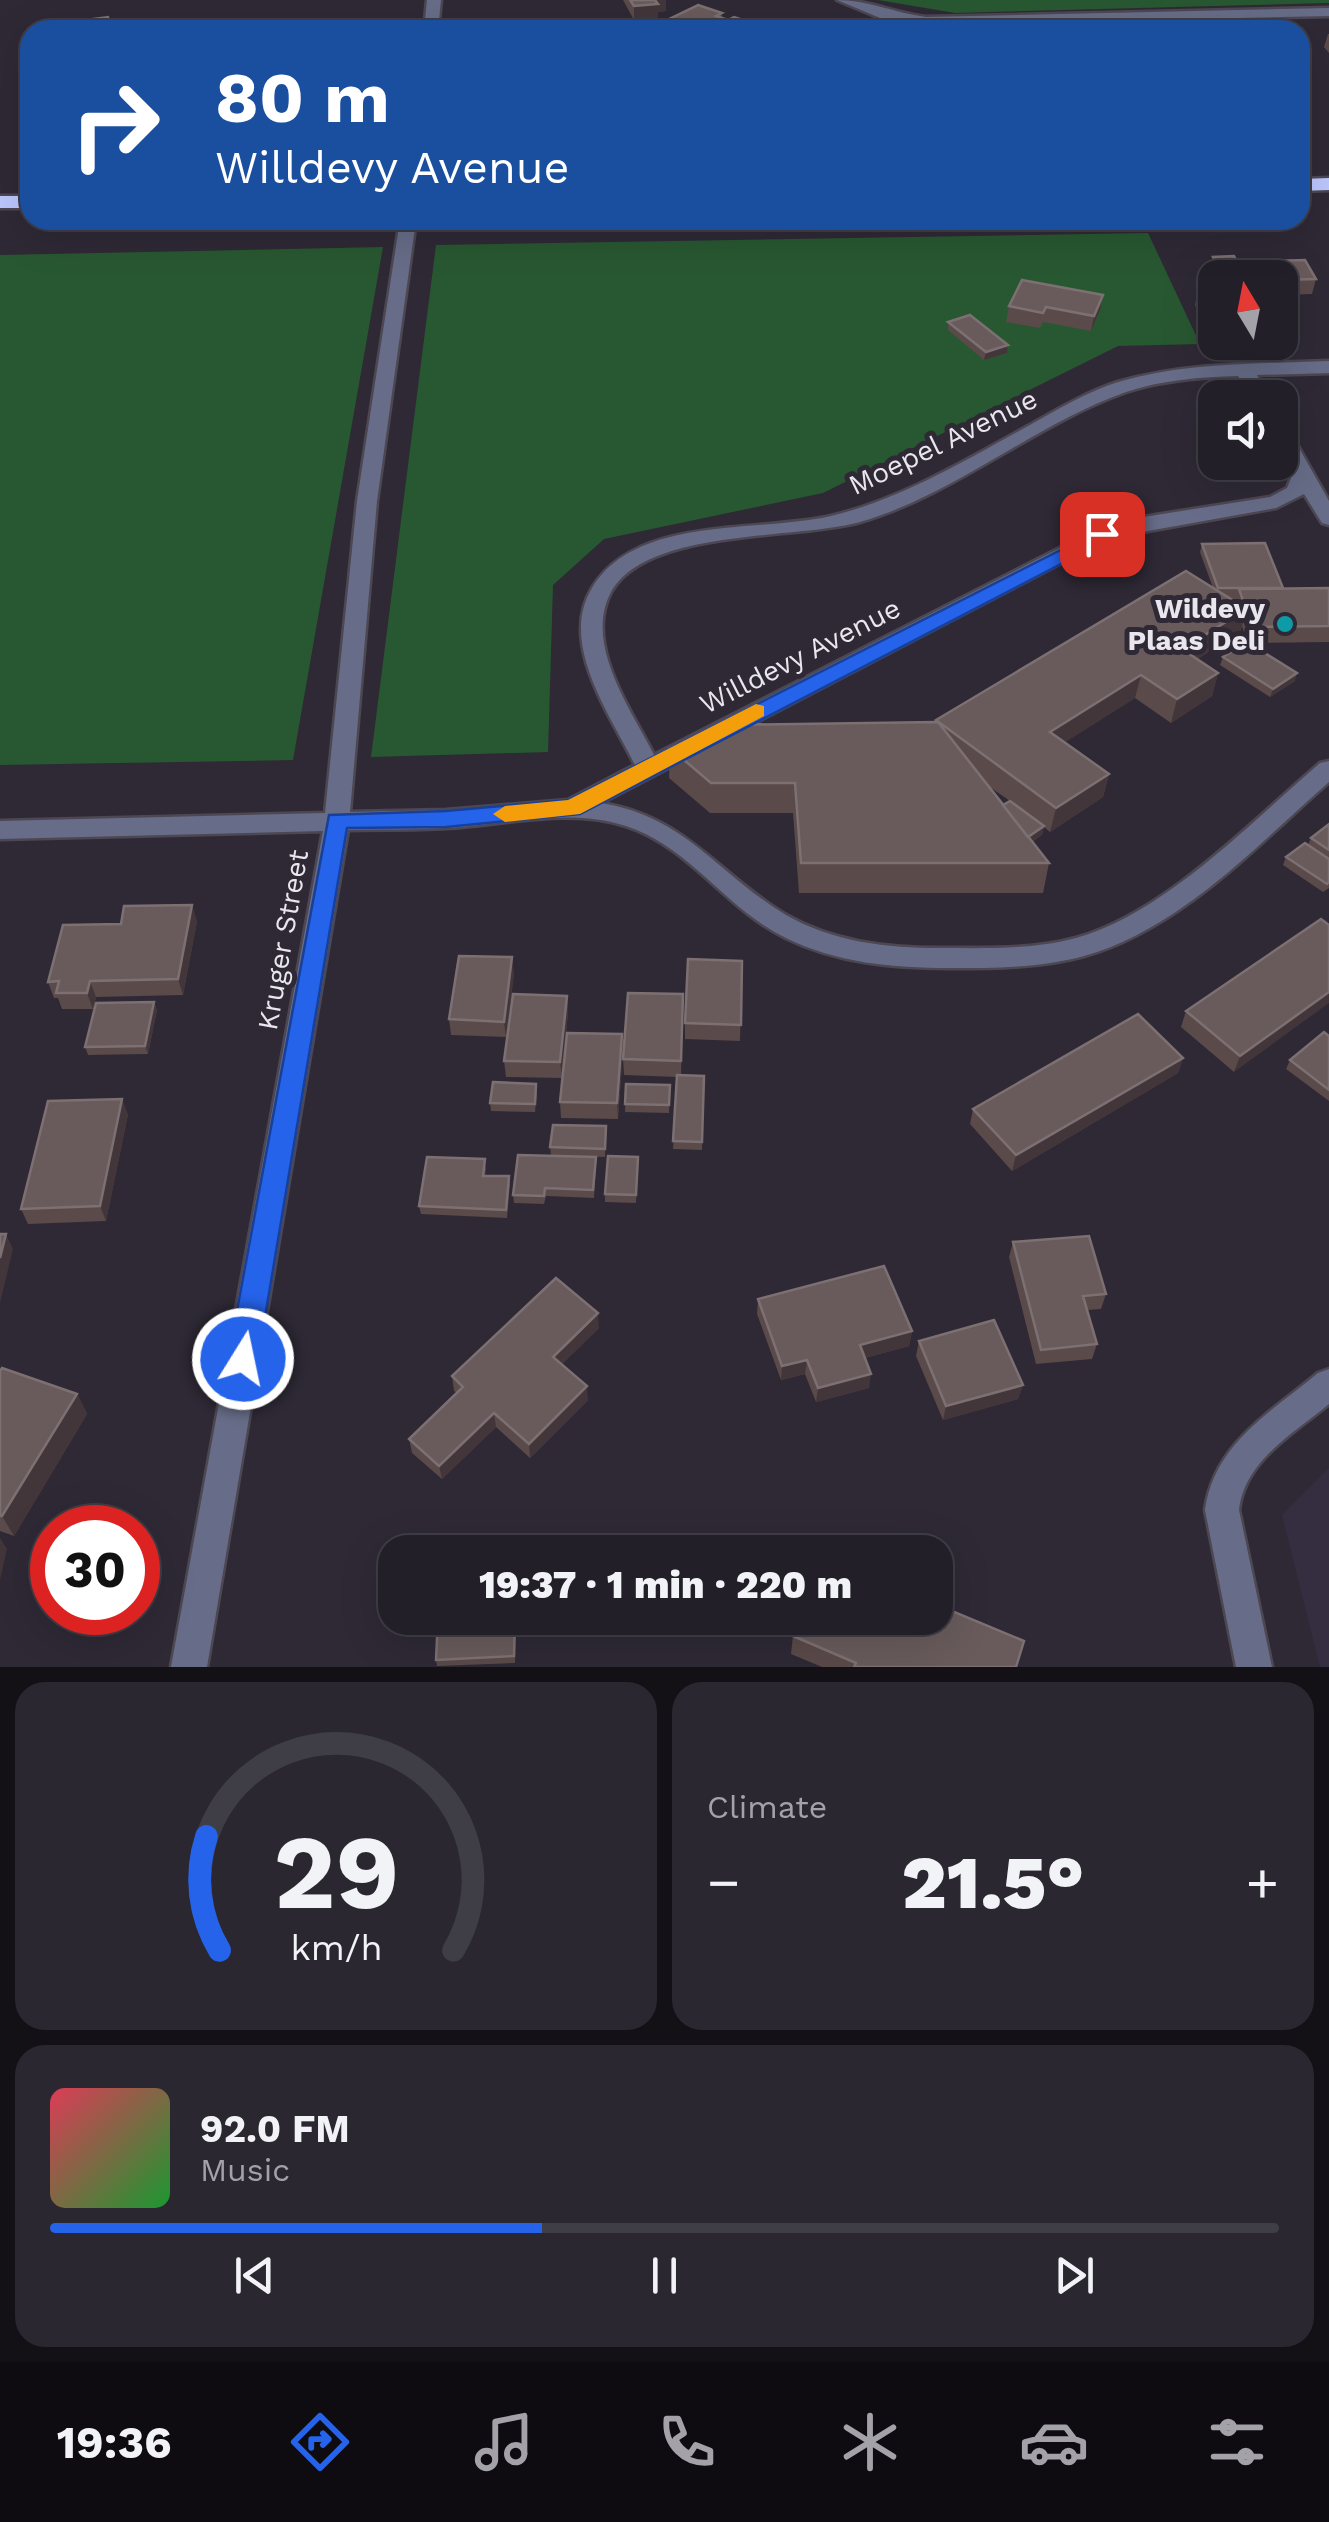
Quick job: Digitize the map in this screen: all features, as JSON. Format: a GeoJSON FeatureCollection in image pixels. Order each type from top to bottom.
{"type":"FeatureCollection","features":[{"type":"Feature","properties":{"kind":"street"},"geometry":{"type":"LineString","coordinates":[[844,0],[890,17],[917,20]]}},
{"type":"Feature","properties":{"kind":"street"},"geometry":{"type":"LineString","coordinates":[[971,20],[1329,12]]}},
{"type":"Feature","properties":{"kind":"street","name":"Kruger Street"},"geometry":{"type":"LineString","coordinates":[[189,1667],[337,820],[367,501],[407,230]]}},
{"type":"Feature","properties":{"kind":"street","name":"Moepel Avenue"},"geometry":{"type":"LineString","coordinates":[[648,767],[593,644],[592,617],[600,592],[622,565],[676,543],[800,528],[856,516],[900,500],[1112,391],[1148,380],[1329,368]]}},
{"type":"Feature","properties":{"kind":"street"},"geometry":{"type":"LineString","coordinates":[[1245,371],[1250,380]]}},
{"type":"Feature","properties":{"kind":"street"},"geometry":{"type":"LineString","coordinates":[[1298,465],[1329,519]]}},
{"type":"Feature","properties":{"kind":"street","name":"Willdevy Avenue"},"geometry":{"type":"LineString","coordinates":[[0,830],[446,819],[572,808],[1102,534],[1137,524],[1276,502],[1296,490],[1302,472]]}},
{"type":"Feature","properties":{"kind":"street"},"geometry":{"type":"LineString","coordinates":[[572,808],[638,820],[681,844],[780,924],[842,948],[925,958],[1023,956],[1084,946],[1128,927],[1202,874],[1329,770]]}},
{"type":"Feature","properties":{"kind":"street"},"geometry":{"type":"LineString","coordinates":[[1254,1667],[1222,1510],[1224,1487],[1252,1450],[1329,1384]]}},
{"type":"Feature","properties":{"kind":"shaded area"},"geometry":{"type":"Polygon","coordinates":[[[1329,1468],[1329,1667],[1320,1667],[1282,1515],[1329,1468]]]}},
{"type":"Feature","properties":{"kind":"green space"},"geometry":{"type":"Polygon","coordinates":[[[878,0],[1329,0],[1329,3],[955,13],[878,0]]]}},
{"type":"Feature","properties":{"kind":"green space"},"geometry":{"type":"Polygon","coordinates":[[[1148,233],[1198,344],[1118,346],[823,493],[604,539],[553,585],[548,752],[371,757],[436,245],[1148,233]]]}},
{"type":"Feature","properties":{"kind":"green space"},"geometry":{"type":"Polygon","coordinates":[[[383,247],[293,760],[0,765],[0,255],[383,247]]]}},
{"type":"Feature","properties":{"kind":"building"},"geometry":{"type":"Polygon","coordinates":[[[630,0],[655,0],[658,4],[634,6],[630,0]]]}},
{"type":"Feature","properties":{"kind":"building"},"geometry":{"type":"Polygon","coordinates":[[[698,5],[722,13],[716,16],[728,20],[676,20],[671,18],[698,5]]]}},
{"type":"Feature","properties":{"kind":"building"},"geometry":{"type":"Polygon","coordinates":[[[1234,256],[1236,260],[1215,260],[1213,257],[1234,256]]]}},
{"type":"Feature","properties":{"kind":"building"},"geometry":{"type":"Polygon","coordinates":[[[1298,260],[1305,260],[1316,279],[1298,280],[1298,260]]]}},
{"type":"Feature","properties":{"kind":"building"},"geometry":{"type":"Polygon","coordinates":[[[1022,280],[1103,295],[1094,316],[1046,307],[1043,313],[1009,306],[1022,280]]]}},
{"type":"Feature","properties":{"kind":"building"},"geometry":{"type":"Polygon","coordinates":[[[970,315],[1008,345],[986,352],[948,322],[970,315]]]}},
{"type":"Feature","properties":{"kind":"building"},"geometry":{"type":"Polygon","coordinates":[[[1265,543],[1283,588],[1218,588],[1202,544],[1265,543]]]}},
{"type":"Feature","properties":{"kind":"building"},"geometry":{"type":"Polygon","coordinates":[[[1186,571],[1247,609],[1182,649],[1218,673],[1177,699],[1141,675],[1050,732],[1109,774],[1056,808],[936,720],[1186,571]]]}},
{"type":"Feature","properties":{"kind":"building"},"geometry":{"type":"Polygon","coordinates":[[[1329,588],[1329,626],[1252,627],[1239,589],[1329,588]]]}},
{"type":"Feature","properties":{"kind":"building"},"geometry":{"type":"Polygon","coordinates":[[[1247,642],[1297,673],[1273,689],[1223,657],[1247,642]]]}},
{"type":"Feature","properties":{"kind":"building"},"geometry":{"type":"Polygon","coordinates":[[[938,722],[1049,863],[801,863],[795,783],[711,783],[670,748],[718,725],[938,722]]]}},
{"type":"Feature","properties":{"kind":"building"},"geometry":{"type":"Polygon","coordinates":[[[1010,801],[1044,826],[1028,837],[1003,805],[1010,801]]]}},
{"type":"Feature","properties":{"kind":"building"},"geometry":{"type":"Polygon","coordinates":[[[1329,824],[1329,850],[1311,838],[1329,824]]]}},
{"type":"Feature","properties":{"kind":"building"},"geometry":{"type":"Polygon","coordinates":[[[1305,843],[1329,859],[1327,884],[1286,857],[1305,843]]]}},
{"type":"Feature","properties":{"kind":"building"},"geometry":{"type":"Polygon","coordinates":[[[192,905],[178,979],[90,981],[87,993],[56,993],[59,981],[48,982],[63,925],[121,924],[124,906],[192,905]]]}},
{"type":"Feature","properties":{"kind":"building"},"geometry":{"type":"Polygon","coordinates":[[[1321,919],[1329,925],[1329,992],[1240,1056],[1186,1011],[1321,919]]]}},
{"type":"Feature","properties":{"kind":"building"},"geometry":{"type":"Polygon","coordinates":[[[459,956],[512,957],[504,1022],[449,1019],[459,956]]]}},
{"type":"Feature","properties":{"kind":"building"},"geometry":{"type":"Polygon","coordinates":[[[688,959],[742,961],[741,1025],[685,1023],[688,959]]]}},
{"type":"Feature","properties":{"kind":"building"},"geometry":{"type":"Polygon","coordinates":[[[628,993],[683,994],[681,1061],[623,1059],[628,993]]]}},
{"type":"Feature","properties":{"kind":"building"},"geometry":{"type":"Polygon","coordinates":[[[513,994],[567,996],[560,1062],[504,1061],[513,994]]]}},
{"type":"Feature","properties":{"kind":"building"},"geometry":{"type":"Polygon","coordinates":[[[154,1002],[145,1046],[85,1047],[96,1003],[154,1002]]]}},
{"type":"Feature","properties":{"kind":"building"},"geometry":{"type":"Polygon","coordinates":[[[1138,1014],[1183,1058],[1016,1155],[973,1109],[1138,1014]]]}},
{"type":"Feature","properties":{"kind":"building"},"geometry":{"type":"Polygon","coordinates":[[[1324,1032],[1329,1036],[1329,1090],[1290,1060],[1324,1032]]]}},
{"type":"Feature","properties":{"kind":"building"},"geometry":{"type":"Polygon","coordinates":[[[567,1033],[622,1034],[617,1103],[560,1102],[567,1033]]]}},
{"type":"Feature","properties":{"kind":"building"},"geometry":{"type":"Polygon","coordinates":[[[677,1075],[704,1076],[702,1142],[673,1141],[677,1075]]]}},
{"type":"Feature","properties":{"kind":"building"},"geometry":{"type":"Polygon","coordinates":[[[493,1082],[536,1084],[535,1104],[490,1103],[493,1082]]]}},
{"type":"Feature","properties":{"kind":"building"},"geometry":{"type":"Polygon","coordinates":[[[626,1084],[670,1085],[669,1105],[625,1104],[626,1084]]]}},
{"type":"Feature","properties":{"kind":"building"},"geometry":{"type":"Polygon","coordinates":[[[122,1099],[100,1206],[21,1209],[48,1101],[122,1099]]]}},
{"type":"Feature","properties":{"kind":"building"},"geometry":{"type":"Polygon","coordinates":[[[553,1125],[606,1126],[605,1149],[550,1147],[553,1125]]]}},
{"type":"Feature","properties":{"kind":"building"},"geometry":{"type":"Polygon","coordinates":[[[518,1155],[596,1157],[593,1190],[545,1188],[544,1196],[513,1195],[518,1155]]]}},
{"type":"Feature","properties":{"kind":"building"},"geometry":{"type":"Polygon","coordinates":[[[608,1156],[638,1157],[636,1195],[605,1194],[608,1156]]]}},
{"type":"Feature","properties":{"kind":"building"},"geometry":{"type":"Polygon","coordinates":[[[427,1157],[485,1159],[483,1176],[509,1176],[506,1210],[419,1206],[427,1157]]]}},
{"type":"Feature","properties":{"kind":"building"},"geometry":{"type":"Polygon","coordinates":[[[0,1234],[6,1234],[0,1258],[0,1234]]]}},
{"type":"Feature","properties":{"kind":"building"},"geometry":{"type":"Polygon","coordinates":[[[1089,1236],[1106,1294],[1083,1296],[1097,1344],[1041,1350],[1013,1242],[1089,1236]]]}},
{"type":"Feature","properties":{"kind":"building"},"geometry":{"type":"Polygon","coordinates":[[[884,1266],[912,1331],[860,1345],[871,1374],[818,1388],[807,1360],[782,1366],[758,1299],[884,1266]]]}},
{"type":"Feature","properties":{"kind":"building"},"geometry":{"type":"Polygon","coordinates":[[[556,1278],[598,1313],[553,1357],[587,1386],[529,1444],[494,1413],[439,1466],[409,1439],[463,1387],[452,1376],[556,1278]]]}},
{"type":"Feature","properties":{"kind":"building"},"geometry":{"type":"Polygon","coordinates":[[[994,1320],[1023,1385],[946,1406],[919,1341],[994,1320]]]}},
{"type":"Feature","properties":{"kind":"building"},"geometry":{"type":"Polygon","coordinates":[[[2,1368],[77,1394],[0,1516],[0,1371],[2,1368]]]}},
{"type":"Feature","properties":{"kind":"building"},"geometry":{"type":"Polygon","coordinates":[[[953,1611],[1024,1641],[1016,1667],[854,1667],[856,1663],[793,1636],[953,1635],[953,1611]]]}},
{"type":"Feature","properties":{"kind":"building"},"geometry":{"type":"Polygon","coordinates":[[[437,1635],[515,1635],[514,1656],[436,1660],[437,1635]]]}},
{"type":"Feature","properties":{"kind":"slow traffic"},"geometry":{"type":"LineString","coordinates":[[505,814],[572,808],[756,711]]}},
{"type":"Feature","properties":{"kind":"place","name":"Wildevy Plaas Deli"},"geometry":{"type":"Point","coordinates":[1285,624]}},
{"type":"Feature","properties":{"kind":"route"},"geometry":{"type":"LineString","coordinates":[[243,1359],[337,820],[446,819],[572,808],[1102,534]]}}]}
